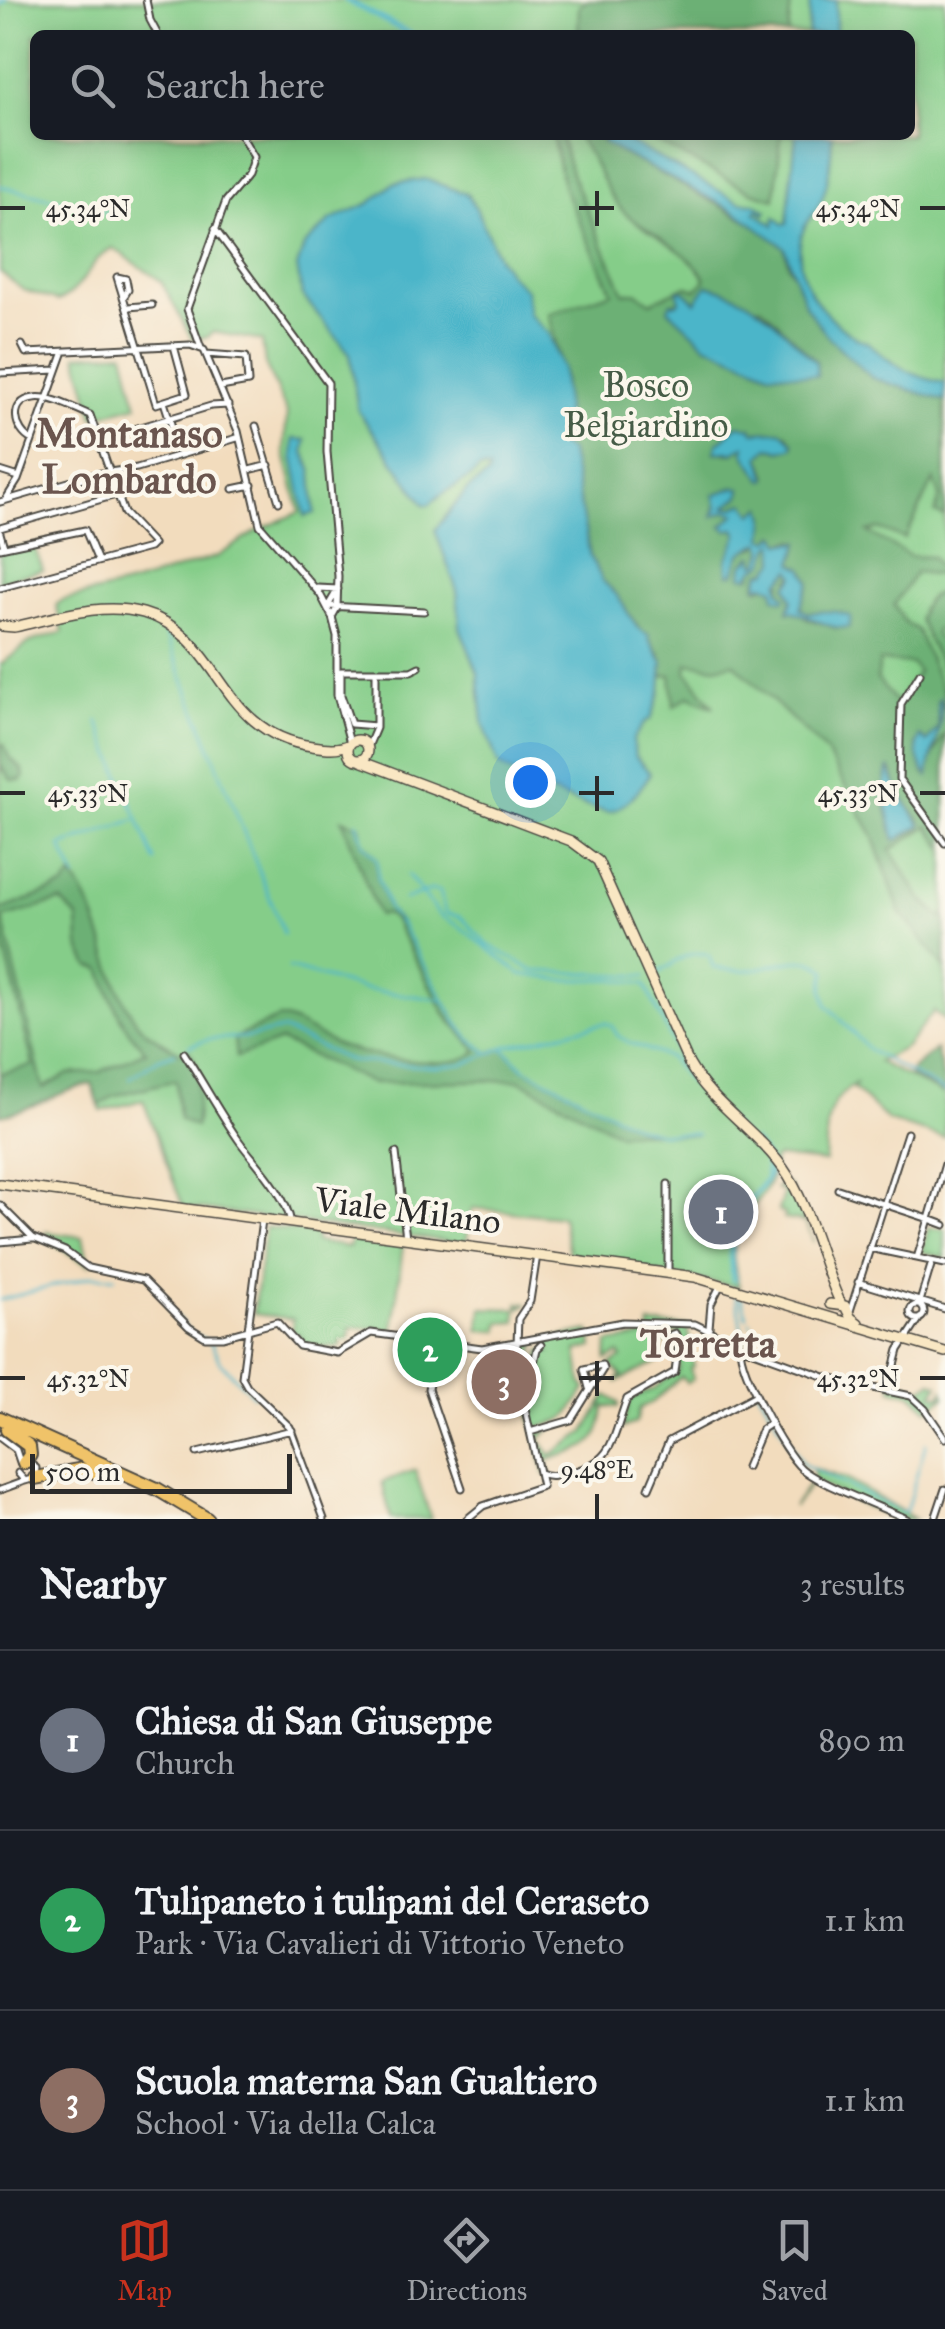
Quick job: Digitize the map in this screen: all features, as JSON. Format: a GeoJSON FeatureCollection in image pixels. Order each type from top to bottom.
{"type":"FeatureCollection","features":[{"type":"Feature","properties":{"kind":"highway"},"geometry":{"type":"LineString","coordinates":[[0,1422],[27,1442],[30,1455],[21,1467]]}},
{"type":"Feature","properties":{"kind":"highway"},"geometry":{"type":"LineString","coordinates":[[0,1422],[204,1519]]}},
{"type":"Feature","properties":{"kind":"highway"},"geometry":{"type":"LineString","coordinates":[[0,1422],[158,1489],[204,1519]]}},
{"type":"Feature","properties":{"kind":"highway"},"geometry":{"type":"LineString","coordinates":[[30,1480],[91,1470],[149,1490]]}},
{"type":"Feature","properties":{"kind":"street"},"geometry":{"type":"LineString","coordinates":[[146,0],[155,30]]}},
{"type":"Feature","properties":{"kind":"street"},"geometry":{"type":"LineString","coordinates":[[244,140],[254,157],[248,175],[226,201],[186,309],[224,386],[249,470],[261,528],[330,604],[337,636],[337,694],[358,746],[375,766],[570,841],[598,860],[694,1073],[752,1132],[789,1177],[834,1286],[839,1309]]}},
{"type":"Feature","properties":{"kind":"street"},"geometry":{"type":"LineString","coordinates":[[215,230],[328,383],[327,452],[338,588],[330,604]]}},
{"type":"Feature","properties":{"kind":"street"},"geometry":{"type":"LineString","coordinates":[[117,277],[156,404],[188,394],[174,346]]}},
{"type":"Feature","properties":{"kind":"street"},"geometry":{"type":"LineString","coordinates":[[128,306],[152,305]]}},
{"type":"Feature","properties":{"kind":"street"},"geometry":{"type":"LineString","coordinates":[[22,346],[25,353],[174,346],[245,356],[248,382],[224,386]]}},
{"type":"Feature","properties":{"kind":"street"},"geometry":{"type":"LineString","coordinates":[[17,492],[62,354]]}},
{"type":"Feature","properties":{"kind":"street"},"geometry":{"type":"LineString","coordinates":[[0,373],[56,370]]}},
{"type":"Feature","properties":{"kind":"street"},"geometry":{"type":"LineString","coordinates":[[0,588],[149,548],[152,542],[125,515],[89,414],[46,399],[28,400],[16,413],[18,429],[32,440]]}},
{"type":"Feature","properties":{"kind":"street"},"geometry":{"type":"LineString","coordinates":[[164,402],[181,455]]}},
{"type":"Feature","properties":{"kind":"street"},"geometry":{"type":"LineString","coordinates":[[98,440],[213,405],[228,405]]}},
{"type":"Feature","properties":{"kind":"street"},"geometry":{"type":"LineString","coordinates":[[256,426],[279,502]]}},
{"type":"Feature","properties":{"kind":"street"},"geometry":{"type":"LineString","coordinates":[[2,501],[17,492],[28,493],[137,468],[237,438]]}},
{"type":"Feature","properties":{"kind":"street"},"geometry":{"type":"LineString","coordinates":[[249,470],[269,465]]}},
{"type":"Feature","properties":{"kind":"street"},"geometry":{"type":"LineString","coordinates":[[0,471],[19,479]]}},
{"type":"Feature","properties":{"kind":"street"},"geometry":{"type":"LineString","coordinates":[[233,488],[252,485]]}},
{"type":"Feature","properties":{"kind":"street"},"geometry":{"type":"LineString","coordinates":[[98,561],[85,530],[2,548],[0,531],[116,494]]}},
{"type":"Feature","properties":{"kind":"street"},"geometry":{"type":"LineString","coordinates":[[315,588],[338,588]]}},
{"type":"Feature","properties":{"kind":"street"},"geometry":{"type":"LineString","coordinates":[[330,604],[424,611]]}},
{"type":"Feature","properties":{"kind":"street"},"geometry":{"type":"LineString","coordinates":[[2,631],[91,610],[146,613],[176,628],[188,639],[234,702],[256,724],[290,742],[331,748],[358,746],[376,726],[376,671]]}},
{"type":"Feature","properties":{"kind":"street"},"geometry":{"type":"LineString","coordinates":[[376,726],[351,725],[341,670],[418,668]]}},
{"type":"Feature","properties":{"kind":"street"},"geometry":{"type":"LineString","coordinates":[[920,674],[901,704],[899,779],[945,843]]}},
{"type":"Feature","properties":{"kind":"street"},"geometry":{"type":"LineString","coordinates":[[184,1053],[238,1140],[267,1178],[291,1217],[291,1224]]}},
{"type":"Feature","properties":{"kind":"street"},"geometry":{"type":"LineString","coordinates":[[839,1309],[858,1282],[906,1133]]}},
{"type":"Feature","properties":{"kind":"street"},"geometry":{"type":"LineString","coordinates":[[396,1153],[406,1238]]}},
{"type":"Feature","properties":{"kind":"street"},"geometry":{"type":"LineString","coordinates":[[917,1258],[945,1164]]}},
{"type":"Feature","properties":{"kind":"street","name":"Viale Milano"},"geometry":{"type":"LineString","coordinates":[[0,1184],[668,1272],[722,1283],[805,1308],[839,1309],[866,1326],[945,1352]]}},
{"type":"Feature","properties":{"kind":"street"},"geometry":{"type":"LineString","coordinates":[[668,1184],[668,1272]]}},
{"type":"Feature","properties":{"kind":"street"},"geometry":{"type":"LineString","coordinates":[[838,1189],[945,1225]]}},
{"type":"Feature","properties":{"kind":"street"},"geometry":{"type":"LineString","coordinates":[[0,1205],[33,1238],[66,1251],[92,1270],[138,1277],[156,1290],[192,1330],[205,1337],[218,1338],[277,1322],[299,1346],[337,1353],[370,1333],[482,1348],[639,1321],[695,1324],[740,1346],[831,1379],[913,1397],[945,1438]]}},
{"type":"Feature","properties":{"kind":"street"},"geometry":{"type":"LineString","coordinates":[[0,1214],[9,1214]]}},
{"type":"Feature","properties":{"kind":"street"},"geometry":{"type":"LineString","coordinates":[[262,1220],[244,1381],[292,1430],[324,1519]]}},
{"type":"Feature","properties":{"kind":"street"},"geometry":{"type":"LineString","coordinates":[[0,1242],[33,1238]]}},
{"type":"Feature","properties":{"kind":"street"},"geometry":{"type":"LineString","coordinates":[[869,1248],[945,1264]]}},
{"type":"Feature","properties":{"kind":"street"},"geometry":{"type":"LineString","coordinates":[[468,1519],[483,1506],[542,1486],[516,1368],[520,1314],[531,1300],[536,1255]]}},
{"type":"Feature","properties":{"kind":"street"},"geometry":{"type":"LineString","coordinates":[[888,1392],[905,1339],[924,1312],[920,1304],[932,1262]]}},
{"type":"Feature","properties":{"kind":"street"},"geometry":{"type":"LineString","coordinates":[[858,1282],[945,1309]]}},
{"type":"Feature","properties":{"kind":"street"},"geometry":{"type":"LineString","coordinates":[[709,1328],[711,1304],[722,1283]]}},
{"type":"Feature","properties":{"kind":"street"},"geometry":{"type":"LineString","coordinates":[[914,1328],[910,1325],[910,1313],[912,1307],[920,1304]]}},
{"type":"Feature","properties":{"kind":"street"},"geometry":{"type":"LineString","coordinates":[[910,1313],[920,1318]]}},
{"type":"Feature","properties":{"kind":"street"},"geometry":{"type":"LineString","coordinates":[[914,1328],[912,1335],[918,1343]]}},
{"type":"Feature","properties":{"kind":"street"},"geometry":{"type":"LineString","coordinates":[[518,1332],[526,1340]]}},
{"type":"Feature","properties":{"kind":"street"},"geometry":{"type":"LineString","coordinates":[[539,1473],[548,1477],[588,1468],[614,1444],[627,1399],[675,1372],[677,1336]]}},
{"type":"Feature","properties":{"kind":"street"},"geometry":{"type":"LineString","coordinates":[[436,1342],[428,1388],[462,1488]]}},
{"type":"Feature","properties":{"kind":"street"},"geometry":{"type":"LineString","coordinates":[[522,1397],[528,1393],[536,1350],[541,1345]]}},
{"type":"Feature","properties":{"kind":"street"},"geometry":{"type":"LineString","coordinates":[[740,1346],[742,1364],[756,1394],[805,1472],[907,1519]]}},
{"type":"Feature","properties":{"kind":"street"},"geometry":{"type":"LineString","coordinates":[[530,1432],[571,1420],[604,1369],[602,1364],[584,1369],[589,1388]]}},
{"type":"Feature","properties":{"kind":"street"},"geometry":{"type":"LineString","coordinates":[[649,1488],[669,1441],[756,1394]]}},
{"type":"Feature","properties":{"kind":"street"},"geometry":{"type":"LineString","coordinates":[[746,1466],[762,1429],[772,1423]]}},
{"type":"Feature","properties":{"kind":"street"},"geometry":{"type":"LineString","coordinates":[[197,1452],[292,1430]]}},
{"type":"Feature","properties":{"kind":"street"},"geometry":{"type":"LineString","coordinates":[[0,1438],[16,1450],[30,1480]]}},
{"type":"Feature","properties":{"kind":"street"},"geometry":{"type":"LineString","coordinates":[[21,1467],[35,1466],[30,1480]]}},
{"type":"Feature","properties":{"kind":"street"},"geometry":{"type":"LineString","coordinates":[[14,1484],[21,1467]]}},
{"type":"Feature","properties":{"kind":"street"},"geometry":{"type":"LineString","coordinates":[[0,1490],[30,1480]]}},
{"type":"Feature","properties":{"kind":"street"},"geometry":{"type":"LineString","coordinates":[[935,1519],[945,1489]]}},
{"type":"Feature","properties":{"kind":"green space"},"geometry":{"type":"Polygon","coordinates":[[[0,0],[945,0],[945,1021],[934,1011],[906,1047],[878,1062],[945,1095],[945,1138],[888,1121],[853,1088],[857,1083],[832,1107],[825,1162],[778,1157],[773,1160],[770,1181],[735,1238],[739,1287],[570,1258],[562,1217],[472,1208],[466,1244],[183,1207],[143,1100],[101,1111],[92,1084],[68,1088],[0,1114],[0,665],[30,642],[63,632],[56,605],[63,600],[132,584],[218,556],[257,531],[300,512],[284,451],[287,413],[265,364],[262,341],[213,332],[208,337],[192,339],[161,281],[113,248],[98,259],[75,289],[58,301],[23,290],[0,272],[0,0]]]}},
{"type":"Feature","properties":{"kind":"green space"},"geometry":{"type":"Polygon","coordinates":[[[588,0],[791,0],[788,30],[578,30],[579,6],[588,0]]]}},
{"type":"Feature","properties":{"kind":"green space","name":"Bosco Belgiardino"},"geometry":{"type":"Polygon","coordinates":[[[553,140],[561,140],[572,176],[624,293],[636,292],[651,302],[686,286],[696,290],[705,280],[682,253],[627,215],[578,140],[603,140],[754,224],[784,247],[789,267],[872,378],[945,401],[945,517],[935,513],[940,496],[934,480],[905,539],[879,529],[868,532],[910,556],[933,557],[941,571],[941,575],[916,572],[894,605],[905,622],[917,630],[945,696],[945,712],[941,699],[937,701],[939,727],[926,743],[916,744],[924,773],[945,732],[945,850],[928,826],[891,850],[920,897],[941,917],[945,914],[945,968],[900,912],[873,835],[826,752],[734,663],[716,667],[688,663],[687,672],[714,707],[689,696],[674,706],[671,675],[662,676],[661,655],[602,581],[590,556],[570,452],[559,445],[567,434],[562,399],[564,379],[549,314],[612,292],[564,189],[553,140]],[[684,291],[678,292],[681,302],[671,302],[669,309],[817,375],[816,361],[762,307],[696,302],[684,291]],[[745,427],[733,428],[715,452],[734,453],[745,446],[746,456],[768,477],[760,456],[769,447],[781,451],[793,447],[793,442],[786,433],[753,432],[745,427]],[[735,487],[718,493],[714,515],[727,511],[736,514],[727,530],[735,529],[738,535],[731,554],[734,574],[743,551],[761,542],[764,546],[759,563],[752,556],[743,565],[752,575],[772,542],[776,543],[776,562],[760,573],[756,584],[759,588],[767,584],[780,591],[782,577],[795,571],[787,586],[792,599],[789,612],[796,611],[839,629],[814,612],[800,608],[810,582],[803,568],[793,564],[800,542],[782,543],[775,535],[770,540],[764,538],[763,507],[753,514],[741,504],[725,507],[740,496],[741,490],[735,487]],[[880,661],[877,679],[897,704],[918,672],[912,664],[880,661]],[[892,771],[887,775],[884,795],[895,841],[920,827],[920,821],[897,790],[892,771]]]}},
{"type":"Feature","properties":{"kind":"green space"},"geometry":{"type":"Polygon","coordinates":[[[653,140],[781,140],[775,199],[752,192],[653,140]]]}},
{"type":"Feature","properties":{"kind":"green space"},"geometry":{"type":"Polygon","coordinates":[[[124,352],[137,405],[94,417],[77,355],[124,352]]]}},
{"type":"Feature","properties":{"kind":"green space"},"geometry":{"type":"Polygon","coordinates":[[[34,545],[43,570],[7,579],[0,585],[0,552],[34,545]]]}},
{"type":"Feature","properties":{"kind":"green space"},"geometry":{"type":"Polygon","coordinates":[[[945,591],[945,626],[936,630],[935,635],[945,646],[945,676],[919,620],[927,601],[945,591]]]}},
{"type":"Feature","properties":{"kind":"green space"},"geometry":{"type":"Polygon","coordinates":[[[4,744],[9,757],[22,769],[21,780],[11,780],[0,765],[0,746],[4,744]]]}},
{"type":"Feature","properties":{"kind":"green space"},"geometry":{"type":"Polygon","coordinates":[[[342,819],[360,826],[362,840],[377,859],[378,878],[389,910],[471,1040],[489,1053],[503,1048],[525,1069],[638,1127],[660,1133],[620,1134],[519,1080],[371,1083],[281,1041],[236,1057],[234,1038],[279,1018],[337,1045],[388,1058],[450,1061],[477,1051],[447,1017],[393,919],[386,914],[378,915],[342,819]]]}},
{"type":"Feature","properties":{"kind":"green space"},"geometry":{"type":"Polygon","coordinates":[[[72,876],[83,892],[118,986],[136,1021],[181,1053],[188,1050],[195,1060],[195,1127],[179,1119],[176,1080],[113,1096],[99,1106],[92,1084],[0,1115],[0,1074],[33,1065],[0,931],[0,910],[63,887],[72,876]],[[61,901],[3,918],[43,1088],[68,1074],[100,1072],[146,1051],[118,1013],[101,969],[89,966],[79,946],[78,918],[61,901]]]}},
{"type":"Feature","properties":{"kind":"green space"},"geometry":{"type":"Polygon","coordinates":[[[936,1049],[943,1076],[945,1095],[910,1075],[936,1049]]]}},
{"type":"Feature","properties":{"kind":"green space"},"geometry":{"type":"Polygon","coordinates":[[[782,1183],[789,1185],[814,1242],[805,1222],[784,1219],[785,1214],[778,1211],[784,1191],[776,1189],[782,1183]]]}},
{"type":"Feature","properties":{"kind":"green space"},"geometry":{"type":"Polygon","coordinates":[[[265,1227],[315,1233],[316,1242],[349,1247],[353,1238],[403,1245],[393,1330],[351,1327],[349,1340],[341,1340],[340,1347],[318,1347],[299,1342],[300,1335],[292,1333],[293,1319],[253,1314],[265,1227]]]}},
{"type":"Feature","properties":{"kind":"green space"},"geometry":{"type":"Polygon","coordinates":[[[928,1228],[945,1229],[945,1258],[922,1252],[928,1228]]]}},
{"type":"Feature","properties":{"kind":"green space"},"geometry":{"type":"Polygon","coordinates":[[[46,1232],[83,1237],[89,1265],[48,1241],[46,1232]]]}},
{"type":"Feature","properties":{"kind":"green space"},"geometry":{"type":"Polygon","coordinates":[[[519,1303],[526,1304],[517,1310],[516,1322],[500,1323],[499,1331],[479,1330],[482,1308],[518,1309],[519,1303]]]}},
{"type":"Feature","properties":{"kind":"green space"},"geometry":{"type":"Polygon","coordinates":[[[650,1325],[687,1326],[693,1379],[687,1383],[681,1377],[652,1403],[640,1408],[636,1423],[622,1428],[630,1399],[653,1389],[679,1370],[681,1337],[676,1331],[670,1335],[676,1342],[662,1342],[660,1361],[616,1382],[622,1375],[610,1365],[622,1358],[619,1354],[607,1360],[608,1343],[649,1336],[650,1325]]]}},
{"type":"Feature","properties":{"kind":"green space"},"geometry":{"type":"Polygon","coordinates":[[[590,1331],[593,1347],[577,1351],[586,1389],[567,1417],[534,1428],[527,1407],[530,1391],[541,1351],[550,1352],[546,1340],[536,1343],[533,1356],[525,1355],[522,1368],[530,1370],[524,1392],[519,1368],[521,1344],[590,1331]]]}},
{"type":"Feature","properties":{"kind":"green space"},"geometry":{"type":"Polygon","coordinates":[[[892,1380],[921,1389],[932,1382],[939,1384],[933,1394],[941,1396],[943,1390],[945,1397],[928,1409],[912,1394],[892,1389],[892,1380]]]}},
{"type":"Feature","properties":{"kind":"green space"},"geometry":{"type":"Polygon","coordinates":[[[607,1395],[619,1403],[618,1407],[604,1406],[594,1440],[580,1450],[546,1461],[550,1473],[545,1474],[535,1432],[550,1430],[539,1439],[551,1455],[585,1432],[607,1395]]]}},
{"type":"Feature","properties":{"kind":"green space"},"geometry":{"type":"Polygon","coordinates":[[[814,1469],[846,1479],[915,1519],[893,1519],[813,1481],[793,1507],[813,1478],[814,1469]]]}},
{"type":"Feature","properties":{"kind":"green space"},"geometry":{"type":"Polygon","coordinates":[[[415,1470],[431,1519],[391,1519],[382,1482],[415,1470]]]}},
{"type":"Feature","properties":{"kind":"water"},"geometry":{"type":"Polygon","coordinates":[[[810,0],[836,0],[836,30],[808,30],[810,0]]]}},
{"type":"Feature","properties":{"kind":"water"},"geometry":{"type":"Polygon","coordinates":[[[625,140],[740,202],[754,203],[767,211],[755,212],[774,225],[775,217],[787,223],[795,140],[832,140],[826,187],[801,238],[800,259],[808,286],[823,310],[845,330],[905,370],[945,383],[945,401],[872,378],[829,338],[806,307],[784,247],[735,211],[603,142],[625,140]]]}},
{"type":"Feature","properties":{"kind":"water"},"geometry":{"type":"Polygon","coordinates":[[[425,179],[467,194],[498,257],[526,289],[529,314],[549,334],[562,367],[567,434],[559,445],[570,452],[590,556],[637,627],[650,636],[663,662],[661,691],[651,719],[633,739],[635,756],[650,773],[634,795],[612,811],[574,801],[498,764],[483,723],[478,673],[460,628],[457,591],[435,530],[489,470],[480,469],[429,505],[424,504],[358,411],[350,354],[302,295],[297,267],[304,246],[331,220],[370,203],[393,184],[425,179]]]}},
{"type":"Feature","properties":{"kind":"water"},"geometry":{"type":"Polygon","coordinates":[[[707,285],[740,297],[767,315],[816,362],[817,376],[769,372],[705,344],[668,309],[671,302],[680,301],[678,291],[684,291],[696,302],[707,285]]]}},
{"type":"Feature","properties":{"kind":"water"},"geometry":{"type":"Polygon","coordinates":[[[738,425],[754,432],[782,431],[793,442],[793,447],[781,451],[769,447],[760,456],[767,479],[763,480],[744,453],[745,446],[732,453],[715,452],[717,444],[738,425]]]}},
{"type":"Feature","properties":{"kind":"water"},"geometry":{"type":"Polygon","coordinates":[[[293,439],[306,440],[304,451],[312,472],[315,513],[305,516],[293,457],[293,439]]]}},
{"type":"Feature","properties":{"kind":"water"},"geometry":{"type":"Polygon","coordinates":[[[741,488],[740,496],[725,507],[745,503],[753,514],[763,507],[764,538],[770,540],[777,535],[782,543],[800,542],[793,563],[803,568],[810,582],[800,608],[808,613],[845,614],[851,617],[849,627],[833,627],[788,611],[792,599],[787,586],[795,576],[791,570],[779,582],[784,600],[775,597],[774,588],[757,586],[760,573],[768,571],[776,561],[775,543],[765,563],[749,577],[742,576],[743,565],[753,556],[755,564],[759,563],[764,551],[761,542],[740,554],[734,574],[728,574],[727,560],[738,535],[735,529],[722,526],[736,514],[727,511],[713,516],[717,507],[714,495],[741,488]]]}},
{"type":"Feature","properties":{"kind":"water"},"geometry":{"type":"Polygon","coordinates":[[[940,698],[941,721],[928,777],[917,746],[920,736],[927,742],[939,727],[940,698]]]}},
{"type":"Feature","properties":{"kind":"water"},"geometry":{"type":"Polygon","coordinates":[[[890,768],[897,790],[921,825],[895,841],[884,795],[890,768]]]}},
{"type":"Feature","properties":{"kind":"waterway"},"geometry":{"type":"LineString","coordinates":[[0,3],[4,0]]}},
{"type":"Feature","properties":{"kind":"waterway"},"geometry":{"type":"LineString","coordinates":[[346,0],[403,30]]}},
{"type":"Feature","properties":{"kind":"waterway"},"geometry":{"type":"LineString","coordinates":[[0,186],[114,214]]}},
{"type":"Feature","properties":{"kind":"waterway"},"geometry":{"type":"LineString","coordinates":[[107,617],[138,619],[159,626]]}},
{"type":"Feature","properties":{"kind":"waterway"},"geometry":{"type":"LineString","coordinates":[[164,630],[284,934]]}},
{"type":"Feature","properties":{"kind":"waterway"},"geometry":{"type":"LineString","coordinates":[[98,721],[155,861]]}},
{"type":"Feature","properties":{"kind":"waterway"},"geometry":{"type":"LineString","coordinates":[[76,878],[61,846],[135,820]]}},
{"type":"Feature","properties":{"kind":"waterway"},"geometry":{"type":"LineString","coordinates":[[357,822],[364,844],[377,859],[378,878],[389,910],[457,1023],[489,1053]]}},
{"type":"Feature","properties":{"kind":"waterway"},"geometry":{"type":"LineString","coordinates":[[408,875],[439,915],[521,974],[645,984],[679,1063],[705,1092]]}},
{"type":"Feature","properties":{"kind":"waterway"},"geometry":{"type":"LineString","coordinates":[[404,900],[431,890],[440,891],[445,913],[461,917],[487,944],[534,971],[646,976]]}},
{"type":"Feature","properties":{"kind":"waterway"},"geometry":{"type":"LineString","coordinates":[[654,975],[680,959],[701,953],[709,955],[713,968],[730,970],[798,960],[817,964],[826,970],[823,989],[827,1005],[870,1051],[945,1092]]}},
{"type":"Feature","properties":{"kind":"waterway"},"geometry":{"type":"LineString","coordinates":[[289,968],[369,990],[444,1000]]}},
{"type":"Feature","properties":{"kind":"waterway"},"geometry":{"type":"LineString","coordinates":[[504,1047],[605,1023],[630,1043],[670,1058],[765,1159],[766,1178],[743,1208],[731,1236],[732,1281]]}},
{"type":"Feature","properties":{"kind":"waterway"},"geometry":{"type":"LineString","coordinates":[[189,1046],[210,1039],[282,1030],[350,1061],[435,1067],[464,1064],[503,1048],[525,1069],[638,1127],[660,1133],[697,1134]]}},
{"type":"Feature","properties":{"kind":"waterway"},"geometry":{"type":"LineString","coordinates":[[130,1078],[158,1059],[175,1053]]}},
{"type":"Feature","properties":{"kind":"waterway"},"geometry":{"type":"LineString","coordinates":[[736,1282],[732,1253],[735,1233],[770,1168],[753,1140]]}},
{"type":"Feature","properties":{"kind":"waterway"},"geometry":{"type":"LineString","coordinates":[[0,1300],[92,1276],[115,1277]]}},
{"type":"Feature","properties":{"kind":"waterway"},"geometry":{"type":"LineString","coordinates":[[736,1294],[744,1344]]}},
{"type":"Feature","properties":{"kind":"waterway"},"geometry":{"type":"LineString","coordinates":[[741,1297],[747,1317]]}},
{"type":"Feature","properties":{"kind":"waterway"},"geometry":{"type":"LineString","coordinates":[[177,1318],[190,1333],[211,1343],[220,1362],[254,1396]]}},
{"type":"Feature","properties":{"kind":"waterway"},"geometry":{"type":"LineString","coordinates":[[756,1386],[803,1464],[902,1513],[906,1511],[926,1443]]}},
{"type":"Feature","properties":{"kind":"place","name":"Chiesa di San Giuseppe"},"geometry":{"type":"Point","coordinates":[721,1212]}},
{"type":"Feature","properties":{"kind":"place","name":"Tulipaneto i tulipani del Ceraseto"},"geometry":{"type":"Point","coordinates":[430,1350]}},
{"type":"Feature","properties":{"kind":"place","name":"Scuola materna San Gualtiero"},"geometry":{"type":"Point","coordinates":[504,1382]}},
{"type":"Feature","properties":{"kind":"district","name":"Montanaso Lombardo"},"geometry":{"type":"Point","coordinates":[129,456]}},
{"type":"Feature","properties":{"kind":"district","name":"Torretta"},"geometry":{"type":"Point","coordinates":[708,1343]}}]}
